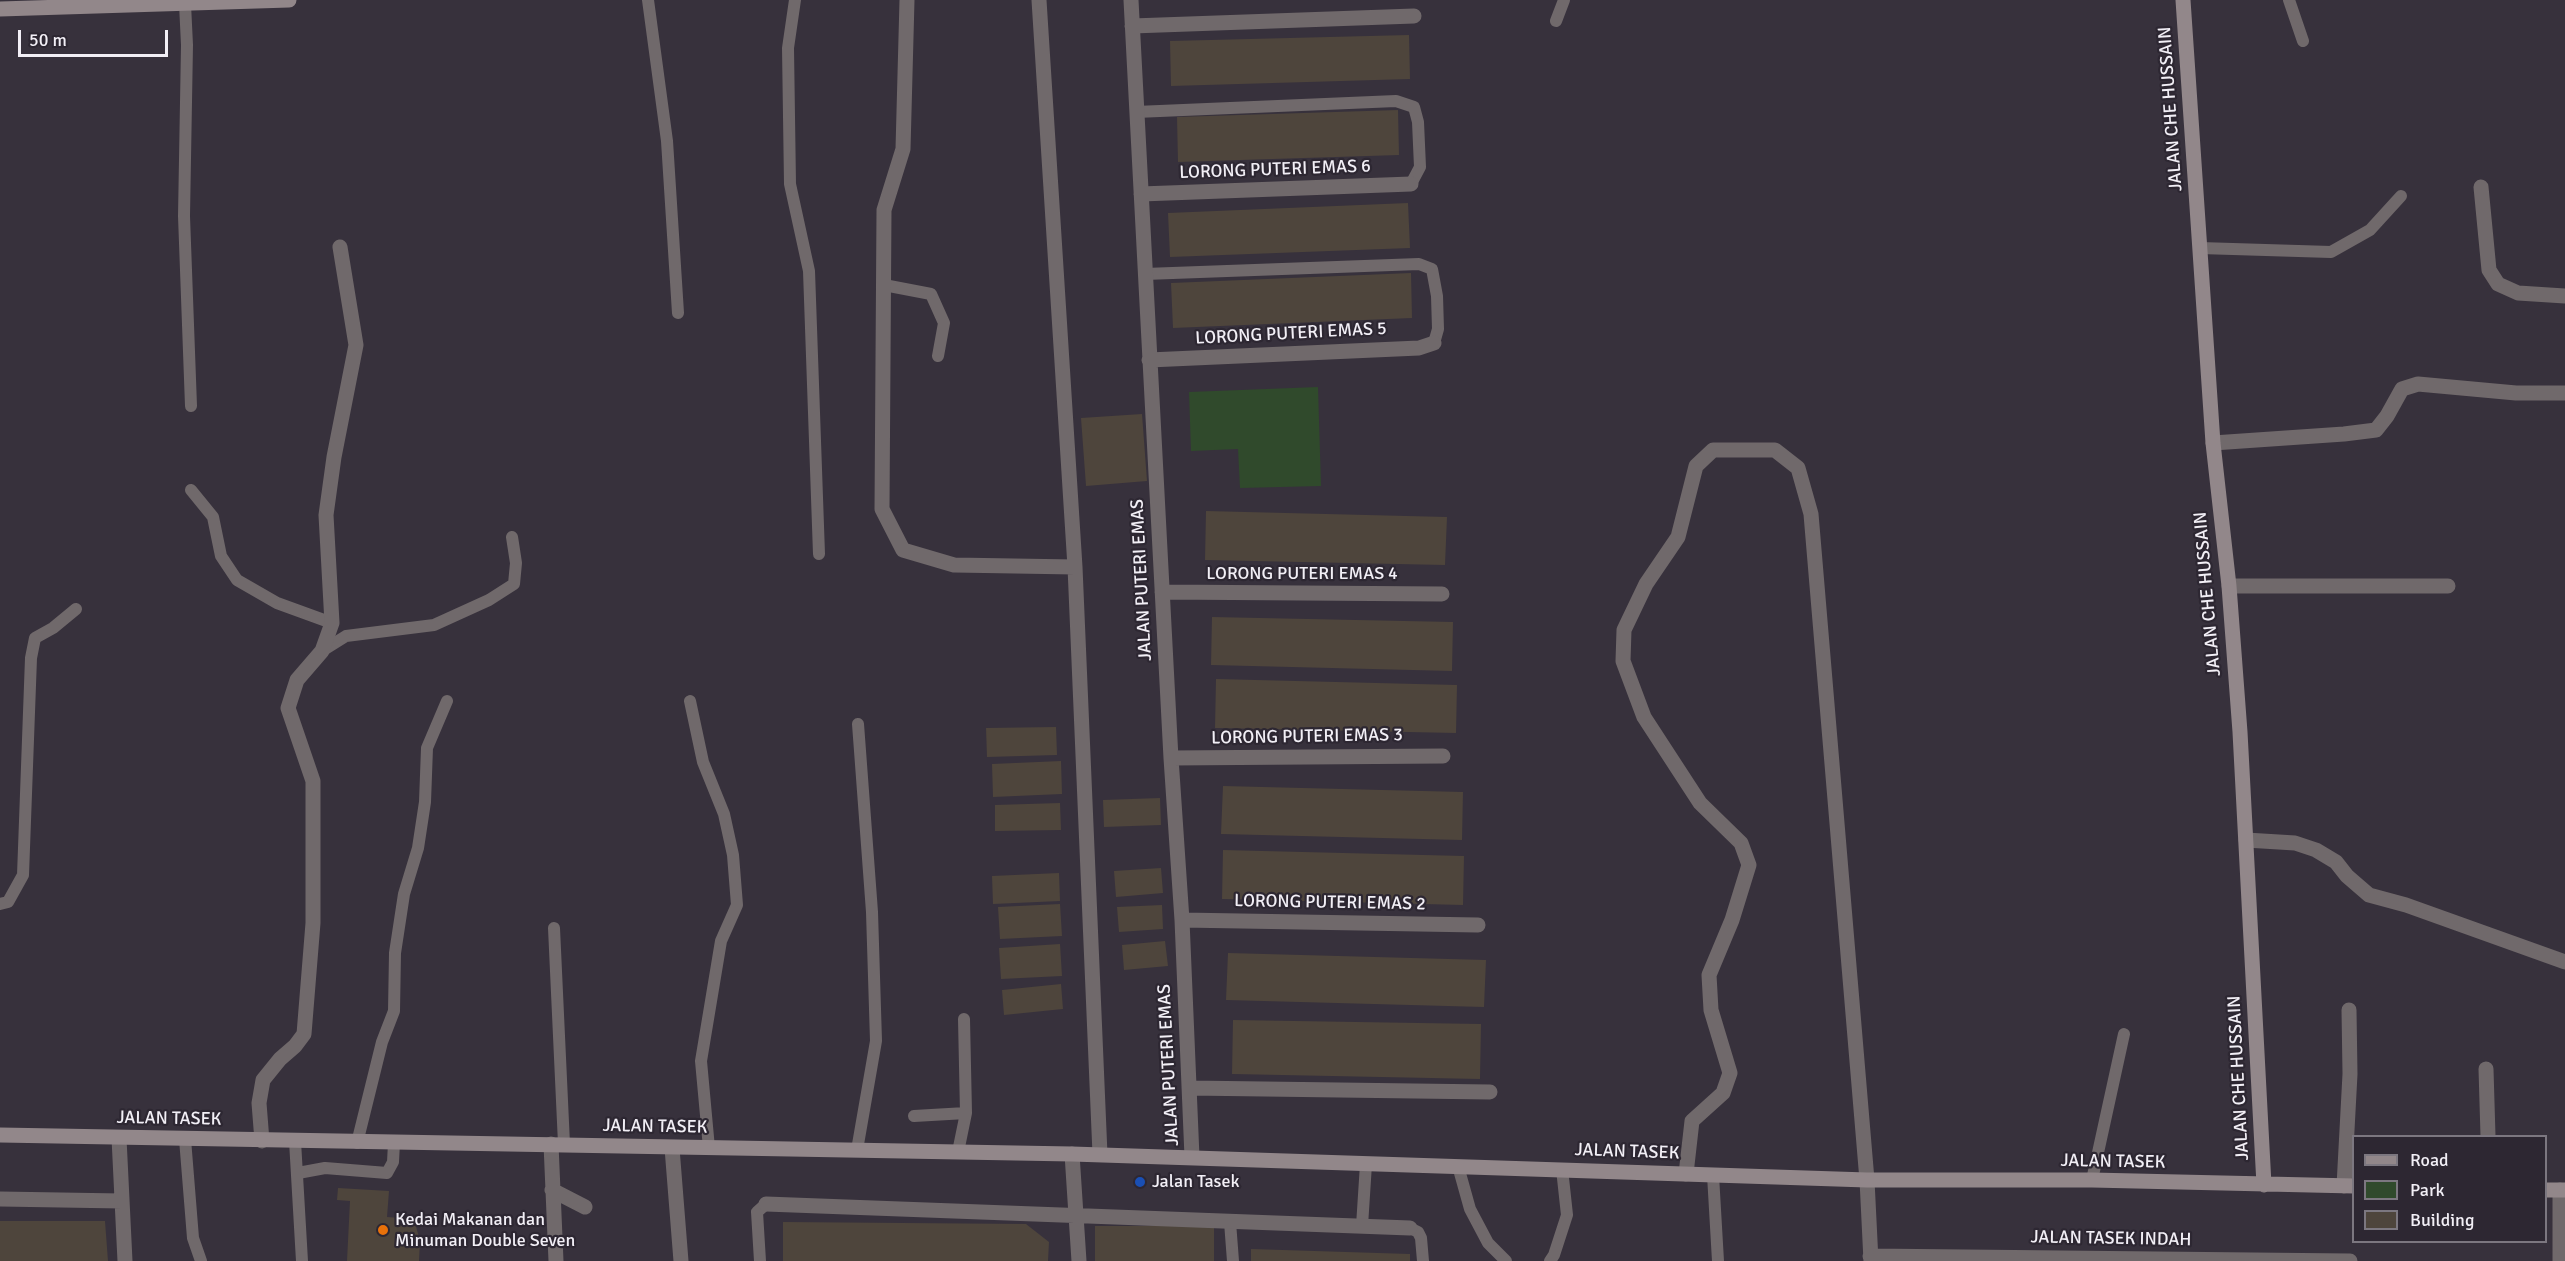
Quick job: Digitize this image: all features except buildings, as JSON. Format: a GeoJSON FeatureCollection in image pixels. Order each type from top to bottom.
{"type":"FeatureCollection","features":[{"type":"Feature","properties":{"kind":"main road"},"geometry":{"type":"LineString","coordinates":[[0,9],[157,2],[185,4],[289,0]]}},
{"type":"Feature","properties":{"kind":"main road","name":"JALAN CHE HUSSAIN"},"geometry":{"type":"LineString","coordinates":[[2183,0],[2213,442],[2229,586],[2246,840],[2264,1185]]}},
{"type":"Feature","properties":{"kind":"main road","name":"JALAN TASEK"},"geometry":{"type":"LineString","coordinates":[[0,1135],[357,1143],[558,1144],[672,1148],[1100,1154],[1868,1180],[2092,1180],[2349,1186]]}},
{"type":"Feature","properties":{"kind":"street"},"geometry":{"type":"LineString","coordinates":[[907,0],[903,149],[884,210],[882,509],[903,549],[954,565],[1075,567]]}},
{"type":"Feature","properties":{"kind":"street"},"geometry":{"type":"LineString","coordinates":[[1039,0],[1075,567],[1100,1154]]}},
{"type":"Feature","properties":{"kind":"street","name":"JALAN PUTERI EMAS"},"geometry":{"type":"LineString","coordinates":[[1131,0],[1171,758],[1182,920],[1192,1157]]}},
{"type":"Feature","properties":{"kind":"street"},"geometry":{"type":"LineString","coordinates":[[1132,26],[1414,15]]}},
{"type":"Feature","properties":{"kind":"street","name":"LORONG PUTERI EMAS 6"},"geometry":{"type":"LineString","coordinates":[[1141,194],[1411,184]]}},
{"type":"Feature","properties":{"kind":"street"},"geometry":{"type":"LineString","coordinates":[[2481,187],[2489,270],[2498,284],[2518,293],[2565,296]]}},
{"type":"Feature","properties":{"kind":"street"},"geometry":{"type":"LineString","coordinates":[[262,1141],[259,1103],[263,1080],[279,1059],[295,1046],[304,1034],[313,923],[313,781],[288,708],[297,680],[322,651],[332,623],[326,515],[334,457],[356,345],[340,247]]}},
{"type":"Feature","properties":{"kind":"street","name":"LORONG PUTERI EMAS 5"},"geometry":{"type":"LineString","coordinates":[[1149,360],[1419,348],[1434,344]]}},
{"type":"Feature","properties":{"kind":"street"},"geometry":{"type":"LineString","coordinates":[[2213,442],[2376,430],[2402,389],[2418,384],[2516,393],[2565,393]]}},
{"type":"Feature","properties":{"kind":"street"},"geometry":{"type":"LineString","coordinates":[[1686,1174],[1692,1121],[1723,1093],[1730,1073],[1711,1010],[1709,975],[1732,920],[1749,865],[1741,843],[1700,803],[1644,717],[1623,661],[1623,630],[1646,584],[1678,537],[1696,466],[1713,450],[1775,450],[1798,468],[1811,514],[1868,1180],[1871,1259]]}},
{"type":"Feature","properties":{"kind":"street"},"geometry":{"type":"LineString","coordinates":[[2229,586],[2448,586]]}},
{"type":"Feature","properties":{"kind":"street","name":"LORONG PUTERI EMAS 4"},"geometry":{"type":"LineString","coordinates":[[1162,592],[1442,594]]}},
{"type":"Feature","properties":{"kind":"street","name":"LORONG PUTERI EMAS 3"},"geometry":{"type":"LineString","coordinates":[[1171,758],[1443,756]]}},
{"type":"Feature","properties":{"kind":"street"},"geometry":{"type":"LineString","coordinates":[[2246,840],[2295,843],[2316,850],[2336,862],[2347,876],[2369,895],[2406,905],[2565,962]]}},
{"type":"Feature","properties":{"kind":"street","name":"LORONG PUTERI EMAS 2"},"geometry":{"type":"LineString","coordinates":[[1182,920],[1478,925]]}},
{"type":"Feature","properties":{"kind":"street"},"geometry":{"type":"LineString","coordinates":[[2349,1010],[2349,1186]]}},
{"type":"Feature","properties":{"kind":"street"},"geometry":{"type":"LineString","coordinates":[[2486,1069],[2488,1135]]}},
{"type":"Feature","properties":{"kind":"street"},"geometry":{"type":"LineString","coordinates":[[1189,1088],[1490,1092]]}},
{"type":"Feature","properties":{"kind":"street"},"geometry":{"type":"LineString","coordinates":[[119,1138],[125,1261]]}},
{"type":"Feature","properties":{"kind":"street"},"geometry":{"type":"LineString","coordinates":[[556,1261],[552,1190],[558,1144]]}},
{"type":"Feature","properties":{"kind":"street"},"geometry":{"type":"LineString","coordinates":[[672,1148],[681,1261]]}},
{"type":"Feature","properties":{"kind":"street"},"geometry":{"type":"LineString","coordinates":[[1072,1154],[1079,1261]]}},
{"type":"Feature","properties":{"kind":"street"},"geometry":{"type":"LineString","coordinates":[[552,1190],[585,1207]]}},
{"type":"Feature","properties":{"kind":"street"},"geometry":{"type":"LineString","coordinates":[[2557,1190],[2560,1261]]}},
{"type":"Feature","properties":{"kind":"street"},"geometry":{"type":"LineString","coordinates":[[0,1199],[122,1201]]}},
{"type":"Feature","properties":{"kind":"street"},"geometry":{"type":"LineString","coordinates":[[766,1204],[1410,1228]]}},
{"type":"Feature","properties":{"kind":"street","name":"JALAN TASEK INDAH"},"geometry":{"type":"LineString","coordinates":[[1871,1259],[2350,1261]]}},
{"type":"Feature","properties":{"kind":"lane"},"geometry":{"type":"LineString","coordinates":[[648,0],[667,141],[678,313]]}},
{"type":"Feature","properties":{"kind":"lane"},"geometry":{"type":"LineString","coordinates":[[795,0],[788,48],[790,184],[808,271],[819,554]]}},
{"type":"Feature","properties":{"kind":"lane"},"geometry":{"type":"LineString","coordinates":[[1556,21],[1564,0]]}},
{"type":"Feature","properties":{"kind":"lane"},"geometry":{"type":"LineString","coordinates":[[2289,0],[2303,41]]}},
{"type":"Feature","properties":{"kind":"lane"},"geometry":{"type":"LineString","coordinates":[[185,4],[187,45],[183,216],[191,406]]}},
{"type":"Feature","properties":{"kind":"lane"},"geometry":{"type":"LineString","coordinates":[[1136,112],[1396,101],[1414,107],[1418,122],[1420,167],[1411,184]]}},
{"type":"Feature","properties":{"kind":"lane"},"geometry":{"type":"LineString","coordinates":[[2200,248],[2331,252],[2370,230],[2401,196]]}},
{"type":"Feature","properties":{"kind":"lane"},"geometry":{"type":"LineString","coordinates":[[1145,274],[1419,264],[1432,269],[1437,296],[1438,329],[1434,344]]}},
{"type":"Feature","properties":{"kind":"lane"},"geometry":{"type":"LineString","coordinates":[[884,285],[931,294],[944,323],[938,356]]}},
{"type":"Feature","properties":{"kind":"lane"},"geometry":{"type":"LineString","coordinates":[[191,490],[213,518],[221,556],[237,580],[277,603],[332,623]]}},
{"type":"Feature","properties":{"kind":"lane"},"geometry":{"type":"LineString","coordinates":[[322,651],[346,636],[434,625],[489,600],[514,584],[516,563],[512,537]]}},
{"type":"Feature","properties":{"kind":"lane"},"geometry":{"type":"LineString","coordinates":[[0,904],[8,902],[23,875],[31,658],[35,638],[53,628],[76,609]]}},
{"type":"Feature","properties":{"kind":"lane"},"geometry":{"type":"LineString","coordinates":[[357,1143],[382,1042],[394,1011],[395,953],[404,894],[418,848],[425,802],[428,748],[447,701]]}},
{"type":"Feature","properties":{"kind":"lane"},"geometry":{"type":"LineString","coordinates":[[690,701],[703,762],[724,814],[733,855],[737,905],[722,942],[701,1061],[709,1148]]}},
{"type":"Feature","properties":{"kind":"lane"},"geometry":{"type":"LineString","coordinates":[[856,1150],[876,1041],[872,912],[858,724]]}},
{"type":"Feature","properties":{"kind":"lane"},"geometry":{"type":"LineString","coordinates":[[554,928],[558,1144]]}},
{"type":"Feature","properties":{"kind":"lane"},"geometry":{"type":"LineString","coordinates":[[958,1152],[966,1113],[964,1019]]}},
{"type":"Feature","properties":{"kind":"lane"},"geometry":{"type":"LineString","coordinates":[[2092,1180],[2124,1034]]}},
{"type":"Feature","properties":{"kind":"lane"},"geometry":{"type":"LineString","coordinates":[[914,1116],[966,1113]]}},
{"type":"Feature","properties":{"kind":"lane"},"geometry":{"type":"LineString","coordinates":[[185,1139],[193,1238],[201,1261]]}},
{"type":"Feature","properties":{"kind":"lane"},"geometry":{"type":"LineString","coordinates":[[295,1141],[302,1261]]}},
{"type":"Feature","properties":{"kind":"lane"},"geometry":{"type":"LineString","coordinates":[[298,1173],[325,1168],[387,1173],[393,1162],[394,1143]]}},
{"type":"Feature","properties":{"kind":"lane"},"geometry":{"type":"LineString","coordinates":[[1362,1227],[1366,1164]]}},
{"type":"Feature","properties":{"kind":"lane"},"geometry":{"type":"LineString","coordinates":[[1458,1166],[1470,1209],[1488,1243],[1506,1261]]}},
{"type":"Feature","properties":{"kind":"lane"},"geometry":{"type":"LineString","coordinates":[[1550,1261],[1567,1215],[1562,1169]]}},
{"type":"Feature","properties":{"kind":"lane"},"geometry":{"type":"LineString","coordinates":[[1713,1175],[1718,1261]]}},
{"type":"Feature","properties":{"kind":"lane"},"geometry":{"type":"LineString","coordinates":[[760,1261],[757,1212],[766,1204]]}},
{"type":"Feature","properties":{"kind":"lane"},"geometry":{"type":"LineString","coordinates":[[1230,1222],[1233,1261]]}},
{"type":"Feature","properties":{"kind":"lane"},"geometry":{"type":"LineString","coordinates":[[1410,1228],[1418,1232],[1421,1238],[1423,1261]]}},
{"type":"Feature","properties":{"kind":"green space"},"geometry":{"type":"Polygon","coordinates":[[[1318,387],[1321,486],[1240,488],[1238,449],[1191,451],[1189,392],[1318,387]]]}},
{"type":"Feature","properties":{"kind":"place","name":"Jalan Tasek"},"geometry":{"type":"Point","coordinates":[1140,1182]}},
{"type":"Feature","properties":{"kind":"place","name":"Kedai Makanan dan Minuman Double Seven"},"geometry":{"type":"Point","coordinates":[383,1230]}}]}
